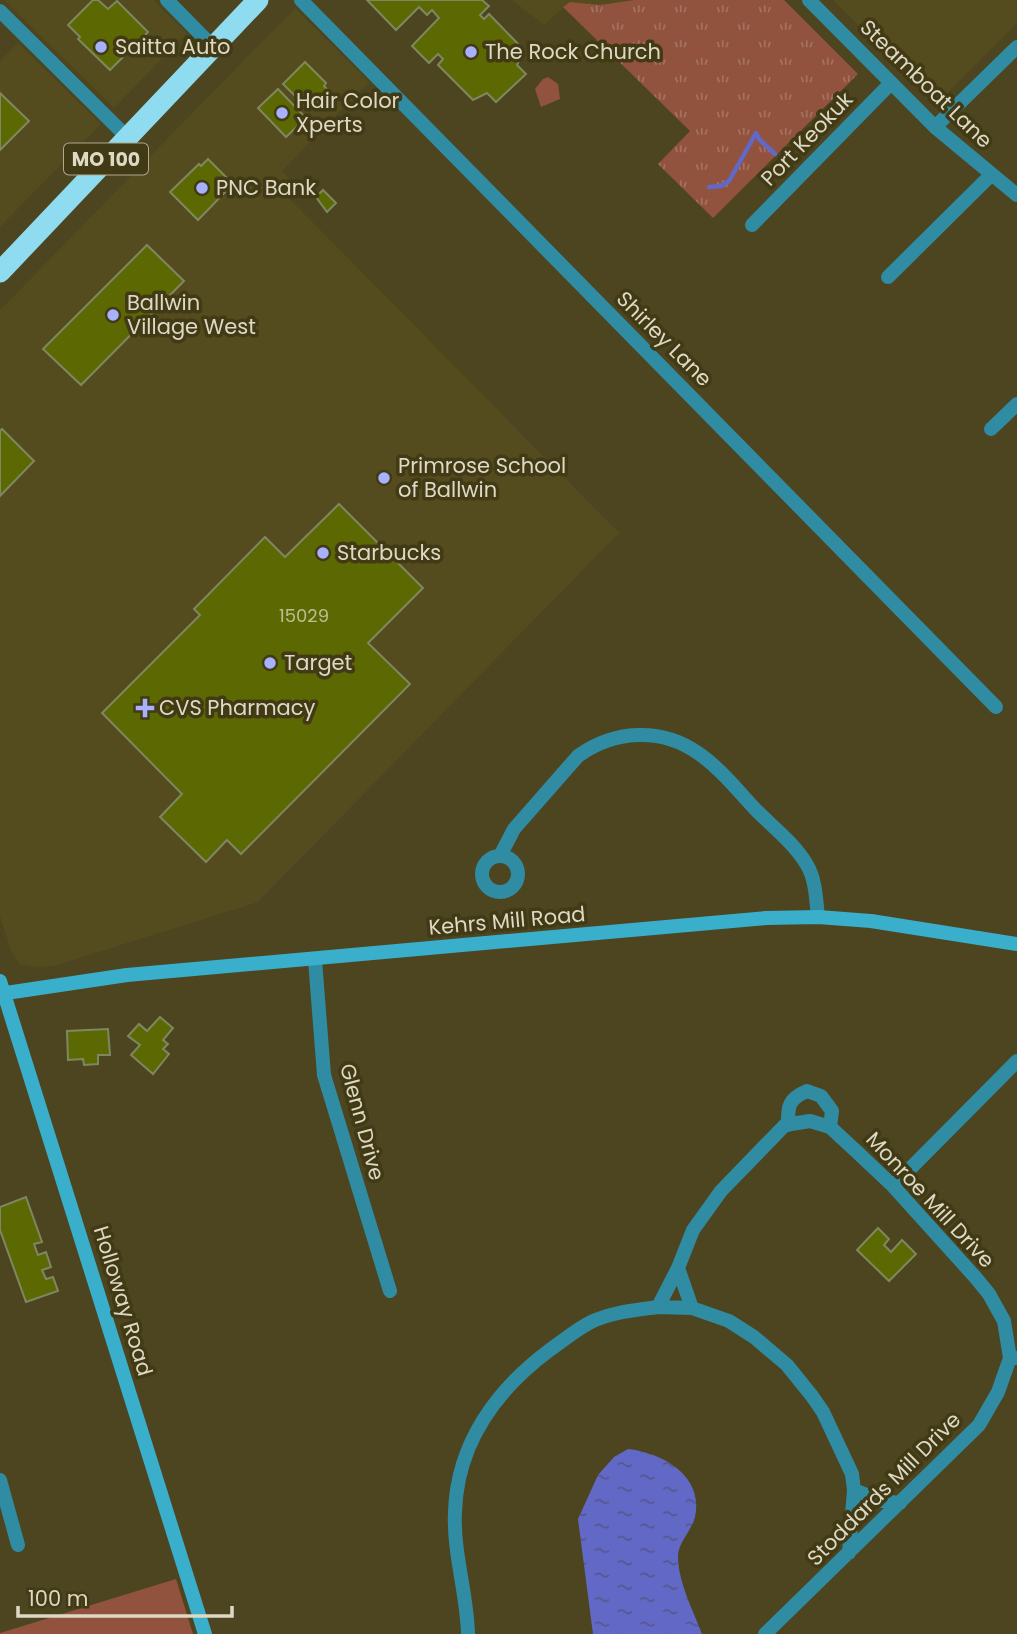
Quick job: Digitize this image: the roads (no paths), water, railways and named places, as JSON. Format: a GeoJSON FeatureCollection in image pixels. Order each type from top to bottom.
{"type":"FeatureCollection","features":[{"type":"Feature","properties":{"kind":"highway","name":"MO 100"},"geometry":{"type":"LineString","coordinates":[[0,272],[258,0]]}},
{"type":"Feature","properties":{"kind":"street"},"geometry":{"type":"LineString","coordinates":[[167,0],[213,47]]}},
{"type":"Feature","properties":{"kind":"street","name":"Shirley Lane"},"geometry":{"type":"LineString","coordinates":[[301,0],[996,707]]}},
{"type":"Feature","properties":{"kind":"street","name":"Steamboat Lane"},"geometry":{"type":"LineString","coordinates":[[809,0],[935,127],[1017,195]]}},
{"type":"Feature","properties":{"kind":"street"},"geometry":{"type":"LineString","coordinates":[[0,11],[127,137]]}},
{"type":"Feature","properties":{"kind":"street"},"geometry":{"type":"LineString","coordinates":[[935,127],[1017,47]]}},
{"type":"Feature","properties":{"kind":"street","name":"Port Keokuk"},"geometry":{"type":"LineString","coordinates":[[752,225],[891,83]]}},
{"type":"Feature","properties":{"kind":"street"},"geometry":{"type":"LineString","coordinates":[[888,276],[991,175]]}},
{"type":"Feature","properties":{"kind":"street"},"geometry":{"type":"LineString","coordinates":[[991,429],[1017,404]]}},
{"type":"Feature","properties":{"kind":"street"},"geometry":{"type":"LineString","coordinates":[[500,856],[514,829],[578,756],[591,747],[622,736],[656,735],[684,744],[710,762],[807,864],[813,879],[818,917]]}},
{"type":"Feature","properties":{"kind":"street","name":"Kehrs Mill Road"},"geometry":{"type":"LineString","coordinates":[[2,990],[127,975],[766,918],[818,917],[871,921],[1017,944]]}},
{"type":"Feature","properties":{"kind":"street","name":"Glenn Drive"},"geometry":{"type":"LineString","coordinates":[[315,960],[324,1075],[390,1292]]}},
{"type":"Feature","properties":{"kind":"street","name":"Holloway Road"},"geometry":{"type":"LineString","coordinates":[[2,990],[205,1634]]}},
{"type":"Feature","properties":{"kind":"street"},"geometry":{"type":"LineString","coordinates":[[892,1186],[1017,1062]]}},
{"type":"Feature","properties":{"kind":"street"},"geometry":{"type":"LineString","coordinates":[[658,1307],[693,1230],[708,1207],[745,1165],[788,1125],[788,1108],[795,1096],[807,1091],[821,1096],[832,1111],[830,1127]]}},
{"type":"Feature","properties":{"kind":"street","name":"Monroe Mill Drive"},"geometry":{"type":"LineString","coordinates":[[788,1125],[810,1121],[830,1127],[892,1186],[989,1294],[1004,1321],[1014,1358]]}},
{"type":"Feature","properties":{"kind":"street"},"geometry":{"type":"LineString","coordinates":[[678,1268],[692,1308]]}},
{"type":"Feature","properties":{"kind":"street"},"geometry":{"type":"LineString","coordinates":[[468,1634],[454,1530],[454,1511],[462,1465],[477,1428],[497,1398],[523,1371],[573,1333],[610,1315],[658,1307],[692,1308],[729,1321],[787,1365],[823,1412],[852,1474],[854,1490],[849,1553]]}},
{"type":"Feature","properties":{"kind":"street","name":"Stoddards Mill Drive"},"geometry":{"type":"LineString","coordinates":[[765,1634],[979,1425],[1014,1358]]}},
{"type":"Feature","properties":{"kind":"street"},"geometry":{"type":"LineString","coordinates":[[0,1480],[18,1545]]}},
{"type":"Feature","properties":{"kind":"street"},"geometry":{"type":"LineString","coordinates":[[854,1490],[882,1501],[900,1503]]}},
{"type":"Feature","properties":{"kind":"water"},"geometry":{"type":"Polygon","coordinates":[[[628,1449],[667,1461],[687,1479],[693,1490],[696,1502],[695,1517],[680,1546],[678,1556],[683,1586],[702,1634],[593,1634],[578,1519],[598,1475],[614,1457],[628,1449]]]}},
{"type":"Feature","properties":{"kind":"waterway"},"geometry":{"type":"LineString","coordinates":[[709,187],[721,186],[729,181],[756,133],[775,154]]}},
{"type":"Feature","properties":{"kind":"place","name":"Saitta Auto"},"geometry":{"type":"Point","coordinates":[101,47]}},
{"type":"Feature","properties":{"kind":"place","name":"The Rock Church"},"geometry":{"type":"Point","coordinates":[471,52]}},
{"type":"Feature","properties":{"kind":"place","name":"Hair Color Xperts"},"geometry":{"type":"Point","coordinates":[282,113]}},
{"type":"Feature","properties":{"kind":"place","name":"PNC Bank"},"geometry":{"type":"Point","coordinates":[202,188]}},
{"type":"Feature","properties":{"kind":"place","name":"Ballwin Village West"},"geometry":{"type":"Point","coordinates":[113,315]}},
{"type":"Feature","properties":{"kind":"place","name":"Primrose School of Ballwin"},"geometry":{"type":"Point","coordinates":[384,478]}},
{"type":"Feature","properties":{"kind":"place","name":"Starbucks"},"geometry":{"type":"Point","coordinates":[323,553]}},
{"type":"Feature","properties":{"kind":"place","name":"Target"},"geometry":{"type":"Point","coordinates":[270,663]}},
{"type":"Feature","properties":{"kind":"place","name":"CVS Pharmacy"},"geometry":{"type":"Point","coordinates":[145,708]}}]}
